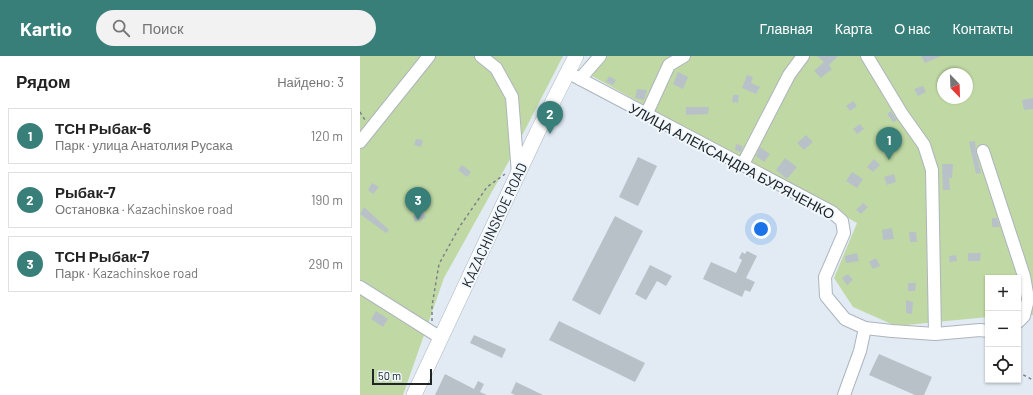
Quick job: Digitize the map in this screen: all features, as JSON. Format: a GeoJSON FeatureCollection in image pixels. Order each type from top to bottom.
{"type":"FeatureCollection","features":[{"type":"Feature","properties":{"kind":"main road","name":"KAZACHINSKOE ROAD"},"geometry":{"type":"LineString","coordinates":[[414,395],[436,335],[517,169],[576,56]]}},
{"type":"Feature","properties":{"kind":"street"},"geometry":{"type":"LineString","coordinates":[[360,142],[429,56]]}},
{"type":"Feature","properties":{"kind":"street"},"geometry":{"type":"LineString","coordinates":[[481,56],[496,68],[512,97],[517,169]]}},
{"type":"Feature","properties":{"kind":"street"},"geometry":{"type":"LineString","coordinates":[[580,80],[600,56]]}},
{"type":"Feature","properties":{"kind":"street"},"geometry":{"type":"LineString","coordinates":[[646,114],[669,65],[684,56]]}},
{"type":"Feature","properties":{"kind":"street"},"geometry":{"type":"LineString","coordinates":[[742,166],[789,75],[803,56]]}},
{"type":"Feature","properties":{"kind":"street"},"geometry":{"type":"LineString","coordinates":[[867,56],[902,114],[924,145],[932,170],[935,334]]}},
{"type":"Feature","properties":{"kind":"street","name":"УЛИЦА АЛЕКСАНДРА БУРЯЧЕНКО"},"geometry":{"type":"LineString","coordinates":[[567,72],[742,166],[832,212],[842,222],[844,233],[825,277],[826,296],[845,319],[865,328],[892,331],[935,334],[984,331]]}},
{"type":"Feature","properties":{"kind":"street"},"geometry":{"type":"LineString","coordinates":[[983,151],[1024,276],[1028,299],[1024,316],[1021,319]]}},
{"type":"Feature","properties":{"kind":"street"},"geometry":{"type":"LineString","coordinates":[[360,287],[436,335]]}},
{"type":"Feature","properties":{"kind":"street"},"geometry":{"type":"LineString","coordinates":[[844,395],[860,350],[865,328]]}},
{"type":"Feature","properties":{"kind":"path"},"geometry":{"type":"LineString","coordinates":[[436,335],[432,306],[439,264],[460,226],[487,187],[517,169]]}},
{"type":"Feature","properties":{"kind":"path"},"geometry":{"type":"LineString","coordinates":[[1021,374],[1033,380]]}},
{"type":"Feature","properties":{"kind":"green space"},"geometry":{"type":"Polygon","coordinates":[[[360,56],[563,56],[509,161],[444,278],[403,395],[360,395],[360,56]]]}},
{"type":"Feature","properties":{"kind":"green space"},"geometry":{"type":"Polygon","coordinates":[[[593,56],[1033,56],[1033,315],[1021,316],[1021,275],[985,275],[985,317],[896,326],[853,307],[834,278],[857,223],[583,71],[593,56]]]}},
{"type":"Feature","properties":{"kind":"building"},"geometry":{"type":"Polygon","coordinates":[[[817,56],[838,56],[829,65],[832,69],[821,78],[814,71],[824,62],[817,56]]]}},
{"type":"Feature","properties":{"kind":"building"},"geometry":{"type":"Polygon","coordinates":[[[921,56],[941,56],[925,63],[921,56]]]}},
{"type":"Feature","properties":{"kind":"building"},"geometry":{"type":"Polygon","coordinates":[[[678,72],[688,77],[683,89],[673,84],[678,72]]]}},
{"type":"Feature","properties":{"kind":"building"},"geometry":{"type":"Polygon","coordinates":[[[747,75],[753,77],[751,83],[760,87],[756,94],[742,88],[747,75]]]}},
{"type":"Feature","properties":{"kind":"building"},"geometry":{"type":"Polygon","coordinates":[[[609,76],[616,80],[613,85],[606,82],[609,76]]]}},
{"type":"Feature","properties":{"kind":"building"},"geometry":{"type":"Polygon","coordinates":[[[923,86],[926,92],[918,96],[914,89],[923,86]]]}},
{"type":"Feature","properties":{"kind":"building"},"geometry":{"type":"Polygon","coordinates":[[[637,89],[647,90],[644,100],[635,98],[637,89]]]}},
{"type":"Feature","properties":{"kind":"building"},"geometry":{"type":"Polygon","coordinates":[[[733,95],[739,95],[738,103],[732,102],[733,95]]]}},
{"type":"Feature","properties":{"kind":"building"},"geometry":{"type":"Polygon","coordinates":[[[1033,98],[1033,109],[1024,110],[1022,100],[1033,98]]]}},
{"type":"Feature","properties":{"kind":"building"},"geometry":{"type":"Polygon","coordinates":[[[853,101],[857,106],[850,111],[846,106],[853,101]]]}},
{"type":"Feature","properties":{"kind":"building"},"geometry":{"type":"Polygon","coordinates":[[[686,107],[709,107],[708,114],[686,115],[686,107]]]}},
{"type":"Feature","properties":{"kind":"building"},"geometry":{"type":"Polygon","coordinates":[[[891,111],[897,120],[893,122],[887,114],[891,111]]]}},
{"type":"Feature","properties":{"kind":"building"},"geometry":{"type":"Polygon","coordinates":[[[860,124],[864,129],[857,134],[853,129],[860,124]]]}},
{"type":"Feature","properties":{"kind":"building"},"geometry":{"type":"Polygon","coordinates":[[[806,135],[813,142],[804,150],[797,143],[806,135]]]}},
{"type":"Feature","properties":{"kind":"building"},"geometry":{"type":"Polygon","coordinates":[[[416,139],[423,140],[421,147],[414,145],[416,139]]]}},
{"type":"Feature","properties":{"kind":"building"},"geometry":{"type":"Polygon","coordinates":[[[975,141],[976,153],[981,173],[976,174],[969,142],[975,141]]]}},
{"type":"Feature","properties":{"kind":"building"},"geometry":{"type":"Polygon","coordinates":[[[736,144],[743,146],[741,152],[735,150],[736,144]]]}},
{"type":"Feature","properties":{"kind":"building"},"geometry":{"type":"Polygon","coordinates":[[[760,147],[770,154],[764,162],[756,156],[760,147]]]}},
{"type":"Feature","properties":{"kind":"building"},"geometry":{"type":"Polygon","coordinates":[[[638,157],[657,166],[638,206],[619,197],[638,157]]]}},
{"type":"Feature","properties":{"kind":"building"},"geometry":{"type":"Polygon","coordinates":[[[785,158],[797,167],[787,179],[776,170],[785,158]]]}},
{"type":"Feature","properties":{"kind":"building"},"geometry":{"type":"Polygon","coordinates":[[[874,159],[880,165],[873,172],[867,167],[874,159]]]}},
{"type":"Feature","properties":{"kind":"building"},"geometry":{"type":"Polygon","coordinates":[[[942,164],[953,164],[952,178],[949,178],[950,190],[943,190],[942,164]]]}},
{"type":"Feature","properties":{"kind":"building"},"geometry":{"type":"Polygon","coordinates":[[[462,165],[471,172],[467,177],[458,170],[462,165]]]}},
{"type":"Feature","properties":{"kind":"building"},"geometry":{"type":"Polygon","coordinates":[[[852,172],[863,179],[857,188],[846,181],[852,172]]]}},
{"type":"Feature","properties":{"kind":"building"},"geometry":{"type":"Polygon","coordinates":[[[894,174],[896,182],[887,185],[884,177],[894,174]]]}},
{"type":"Feature","properties":{"kind":"building"},"geometry":{"type":"Polygon","coordinates":[[[372,183],[379,187],[373,194],[368,190],[372,183]]]}},
{"type":"Feature","properties":{"kind":"building"},"geometry":{"type":"Polygon","coordinates":[[[863,203],[868,207],[861,214],[856,210],[863,203]]]}},
{"type":"Feature","properties":{"kind":"building"},"geometry":{"type":"Polygon","coordinates":[[[364,207],[389,230],[386,233],[360,214],[364,207]]]}},
{"type":"Feature","properties":{"kind":"building"},"geometry":{"type":"Polygon","coordinates":[[[423,211],[426,218],[415,222],[413,216],[423,211]]]}},
{"type":"Feature","properties":{"kind":"building"},"geometry":{"type":"Polygon","coordinates":[[[615,216],[643,231],[600,315],[572,300],[615,216]]]}},
{"type":"Feature","properties":{"kind":"building"},"geometry":{"type":"Polygon","coordinates":[[[992,218],[997,218],[1000,227],[992,227],[992,218]]]}},
{"type":"Feature","properties":{"kind":"building"},"geometry":{"type":"Polygon","coordinates":[[[892,228],[894,239],[883,240],[882,230],[892,228]]]}},
{"type":"Feature","properties":{"kind":"building"},"geometry":{"type":"Polygon","coordinates":[[[909,232],[916,232],[917,242],[910,242],[909,232]]]}},
{"type":"Feature","properties":{"kind":"building"},"geometry":{"type":"Polygon","coordinates":[[[747,251],[757,256],[746,278],[755,282],[750,292],[745,290],[742,297],[703,279],[711,262],[736,273],[742,260],[739,258],[742,252],[745,254],[747,251]]]}},
{"type":"Feature","properties":{"kind":"building"},"geometry":{"type":"Polygon","coordinates":[[[857,253],[859,261],[846,263],[845,256],[857,253]]]}},
{"type":"Feature","properties":{"kind":"building"},"geometry":{"type":"Polygon","coordinates":[[[968,253],[981,253],[980,261],[968,261],[968,253]]]}},
{"type":"Feature","properties":{"kind":"building"},"geometry":{"type":"Polygon","coordinates":[[[956,255],[957,261],[950,262],[949,256],[956,255]]]}},
{"type":"Feature","properties":{"kind":"building"},"geometry":{"type":"Polygon","coordinates":[[[876,258],[880,266],[873,269],[869,262],[876,258]]]}},
{"type":"Feature","properties":{"kind":"building"},"geometry":{"type":"Polygon","coordinates":[[[650,265],[672,276],[666,286],[657,281],[646,300],[635,294],[650,265]]]}},
{"type":"Feature","properties":{"kind":"building"},"geometry":{"type":"Polygon","coordinates":[[[848,274],[853,280],[847,285],[842,278],[848,274]]]}},
{"type":"Feature","properties":{"kind":"building"},"geometry":{"type":"Polygon","coordinates":[[[908,283],[916,283],[915,291],[908,291],[908,283]]]}},
{"type":"Feature","properties":{"kind":"building"},"geometry":{"type":"Polygon","coordinates":[[[906,300],[913,302],[912,314],[906,313],[906,300]]]}},
{"type":"Feature","properties":{"kind":"building"},"geometry":{"type":"Polygon","coordinates":[[[376,311],[388,319],[383,327],[371,319],[376,311]]]}},
{"type":"Feature","properties":{"kind":"building"},"geometry":{"type":"Polygon","coordinates":[[[559,321],[645,363],[635,382],[549,340],[559,321]]]}},
{"type":"Feature","properties":{"kind":"building"},"geometry":{"type":"Polygon","coordinates":[[[474,335],[506,349],[502,358],[470,343],[474,335]]]}},
{"type":"Feature","properties":{"kind":"building"},"geometry":{"type":"Polygon","coordinates":[[[879,354],[932,377],[924,395],[915,395],[869,375],[879,354]]]}},
{"type":"Feature","properties":{"kind":"building"},"geometry":{"type":"Polygon","coordinates":[[[445,374],[474,389],[478,381],[484,384],[480,392],[487,395],[435,395],[445,374]]]}},
{"type":"Feature","properties":{"kind":"building"},"geometry":{"type":"Polygon","coordinates":[[[516,382],[543,395],[515,395],[511,393],[516,382]]]}},
{"type":"Feature","properties":{"kind":"place","name":"Рыбак-7"},"geometry":{"type":"Point","coordinates":[550,134]}},
{"type":"Feature","properties":{"kind":"place","name":"ТСН Рыбак-6"},"geometry":{"type":"Point","coordinates":[889,160]}},
{"type":"Feature","properties":{"kind":"place","name":"ТСН Рыбак-7"},"geometry":{"type":"Point","coordinates":[418,220]}}]}
